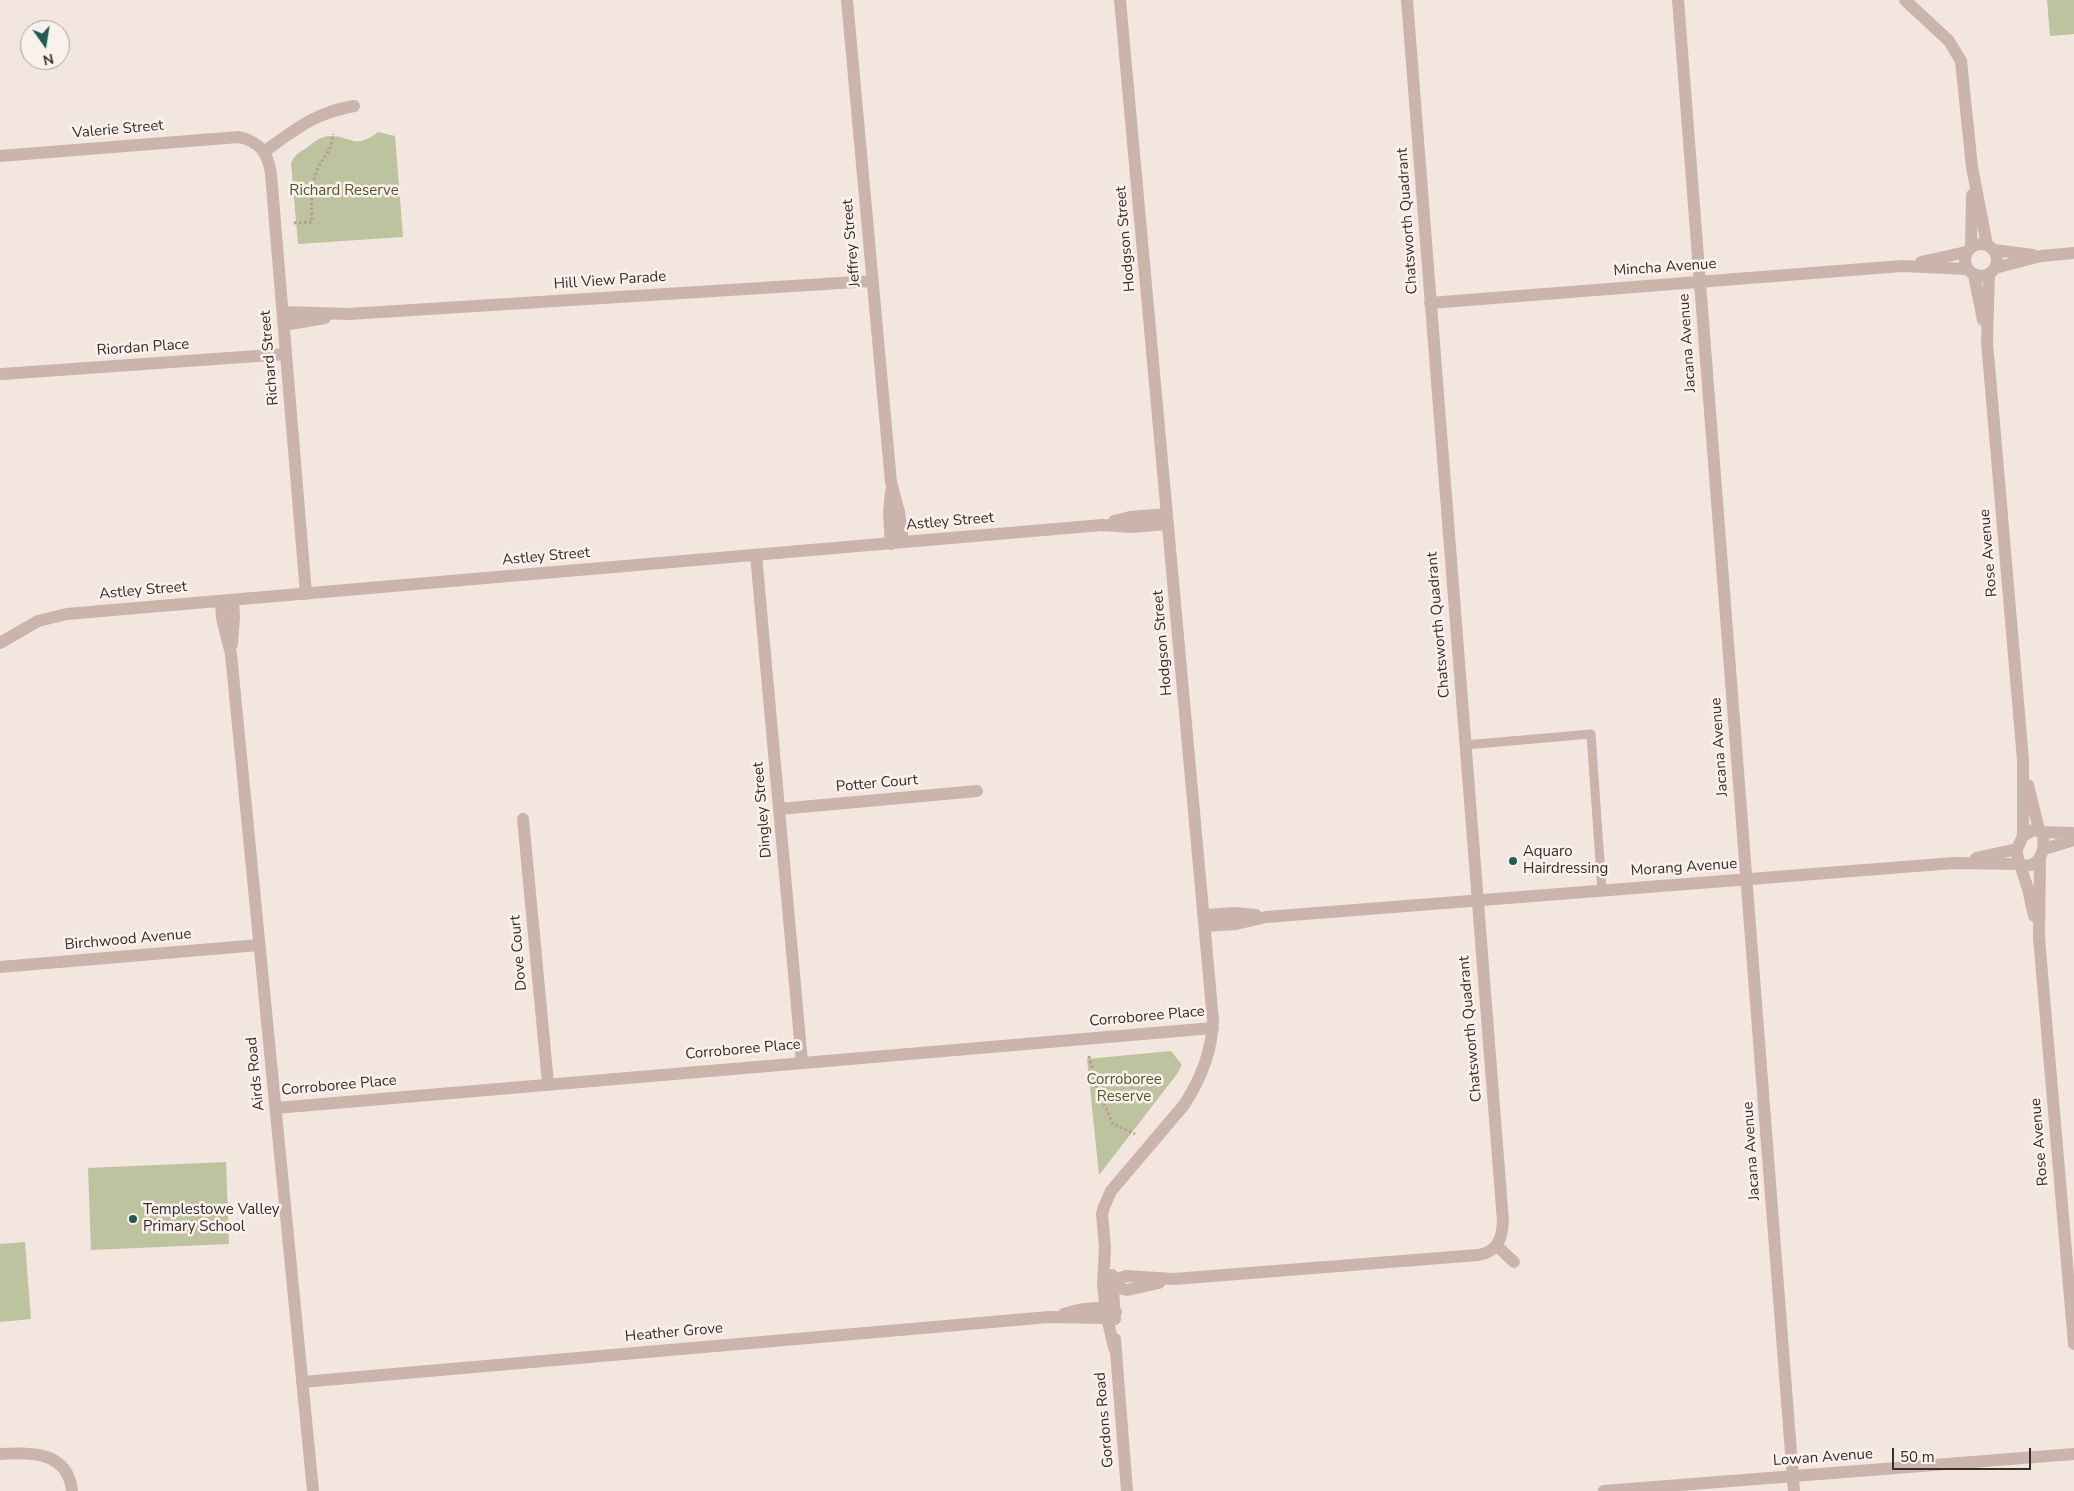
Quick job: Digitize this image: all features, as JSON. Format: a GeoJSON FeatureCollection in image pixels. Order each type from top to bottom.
{"type":"FeatureCollection","features":[{"type":"Feature","properties":{"kind":"street","name":"Jeffrey Street"},"geometry":{"type":"LineString","coordinates":[[847,0],[892,482],[888,513],[897,543]]}},
{"type":"Feature","properties":{"kind":"street","name":"Hodgson Street"},"geometry":{"type":"LineString","coordinates":[[1108,1312],[1110,1284],[1102,1214],[1106,1199],[1184,1106],[1194,1090],[1206,1063],[1213,1028],[1205,920],[1120,0]]}},
{"type":"Feature","properties":{"kind":"street","name":"Chatsworth Quadrant"},"geometry":{"type":"LineString","coordinates":[[1407,0],[1503,1221],[1500,1240],[1497,1246]]}},
{"type":"Feature","properties":{"kind":"street","name":"Jacana Avenue"},"geometry":{"type":"LineString","coordinates":[[1678,0],[1794,1491]]}},
{"type":"Feature","properties":{"kind":"street"},"geometry":{"type":"LineString","coordinates":[[1905,0],[1949,41],[1961,61],[1972,167],[1990,248],[1997,259],[1992,271]]}},
{"type":"Feature","properties":{"kind":"street"},"geometry":{"type":"LineString","coordinates":[[265,151],[319,115],[354,106]]}},
{"type":"Feature","properties":{"kind":"street","name":"Valerie Street"},"geometry":{"type":"LineString","coordinates":[[0,156],[239,136],[257,143],[265,151]]}},
{"type":"Feature","properties":{"kind":"street","name":"Richard Street"},"geometry":{"type":"LineString","coordinates":[[265,151],[269,160],[271,174],[306,594]]}},
{"type":"Feature","properties":{"kind":"street"},"geometry":{"type":"LineString","coordinates":[[1972,167],[1968,250],[1964,261],[1970,272],[1984,276],[1992,271],[2041,256],[2074,253]]}},
{"type":"Feature","properties":{"kind":"street"},"geometry":{"type":"LineString","coordinates":[[1968,250],[1976,244],[2041,256]]}},
{"type":"Feature","properties":{"kind":"street","name":"Mincha Avenue"},"geometry":{"type":"LineString","coordinates":[[1430,303],[1902,266],[1968,250]]}},
{"type":"Feature","properties":{"kind":"street","name":"Mincha Avenue"},"geometry":{"type":"LineString","coordinates":[[1902,266],[1970,272]]}},
{"type":"Feature","properties":{"kind":"street","name":"Rose Avenue"},"geometry":{"type":"LineString","coordinates":[[1987,342],[1992,271]]}},
{"type":"Feature","properties":{"kind":"street","name":"Rose Avenue"},"geometry":{"type":"LineString","coordinates":[[1970,272],[1987,342],[2023,760],[2023,836]]}},
{"type":"Feature","properties":{"kind":"street","name":"Hill View Parade"},"geometry":{"type":"LineString","coordinates":[[283,312],[349,314],[872,281]]}},
{"type":"Feature","properties":{"kind":"street","name":"Hill View Parade"},"geometry":{"type":"LineString","coordinates":[[284,325],[349,314]]}},
{"type":"Feature","properties":{"kind":"street","name":"Riordan Place"},"geometry":{"type":"LineString","coordinates":[[2,374],[286,354]]}},
{"type":"Feature","properties":{"kind":"street","name":"Astley Street"},"geometry":{"type":"LineString","coordinates":[[0,643],[38,621],[60,615],[897,543],[1102,524],[1130,517],[1168,519]]}},
{"type":"Feature","properties":{"kind":"street","name":"Dingley Street"},"geometry":{"type":"LineString","coordinates":[[756,555],[802,1062]]}},
{"type":"Feature","properties":{"kind":"street","name":"Airds Road"},"geometry":{"type":"LineString","coordinates":[[227,600],[234,617],[231,654],[313,1491]]}},
{"type":"Feature","properties":{"kind":"street","name":"Rose Avenue"},"geometry":{"type":"LineString","coordinates":[[2023,760],[2040,831],[2042,854],[2039,938],[2074,1344]]}},
{"type":"Feature","properties":{"kind":"street","name":"Potter Court"},"geometry":{"type":"LineString","coordinates":[[779,809],[977,791]]}},
{"type":"Feature","properties":{"kind":"street","name":"Dove Court"},"geometry":{"type":"LineString","coordinates":[[523,819],[548,1083]]}},
{"type":"Feature","properties":{"kind":"street"},"geometry":{"type":"LineString","coordinates":[[2017,849],[2023,836],[2033,830],[2074,833]]}},
{"type":"Feature","properties":{"kind":"street"},"geometry":{"type":"LineString","coordinates":[[2042,854],[2074,840]]}},
{"type":"Feature","properties":{"kind":"street","name":"Rose Avenue"},"geometry":{"type":"LineString","coordinates":[[2017,849],[2039,938]]}},
{"type":"Feature","properties":{"kind":"street","name":"Morang Avenue"},"geometry":{"type":"LineString","coordinates":[[1954,863],[2017,849]]}},
{"type":"Feature","properties":{"kind":"street","name":"Morang Avenue"},"geometry":{"type":"LineString","coordinates":[[1205,920],[1235,913],[1266,916],[1954,863],[2032,866],[2042,854]]}},
{"type":"Feature","properties":{"kind":"street","name":"Birchwood Avenue"},"geometry":{"type":"LineString","coordinates":[[0,967],[259,945]]}},
{"type":"Feature","properties":{"kind":"street","name":"Corroboree Place"},"geometry":{"type":"LineString","coordinates":[[276,1108],[548,1083],[1213,1028]]}},
{"type":"Feature","properties":{"kind":"street"},"geometry":{"type":"LineString","coordinates":[[1110,1284],[1126,1276],[1174,1279],[1478,1255],[1487,1254],[1497,1246],[1514,1262]]}},
{"type":"Feature","properties":{"kind":"street","name":"Heather Grove"},"geometry":{"type":"LineString","coordinates":[[302,1382],[1049,1317],[1089,1319],[1108,1312]]}},
{"type":"Feature","properties":{"kind":"street","name":"Gordons Road"},"geometry":{"type":"LineString","coordinates":[[1108,1312],[1114,1348],[1128,1490]]}},
{"type":"Feature","properties":{"kind":"street"},"geometry":{"type":"LineString","coordinates":[[0,1454],[34,1453],[49,1458],[64,1470],[72,1491]]}},
{"type":"Feature","properties":{"kind":"street","name":"Lowan Avenue"},"geometry":{"type":"LineString","coordinates":[[1604,1491],[2074,1454]]}},
{"type":"Feature","properties":{"kind":"lane"},"geometry":{"type":"LineString","coordinates":[[1465,746],[1591,734],[1602,890]]}},
{"type":"Feature","properties":{"kind":"path"},"geometry":{"type":"LineString","coordinates":[[294,223],[312,222],[315,175],[330,150],[333,134]]}},
{"type":"Feature","properties":{"kind":"path"},"geometry":{"type":"LineString","coordinates":[[1089,1056],[1097,1088],[1113,1124],[1135,1134]]}},
{"type":"Feature","properties":{"kind":"green space"},"geometry":{"type":"Polygon","coordinates":[[[2047,0],[2074,0],[2074,34],[2050,36],[2047,0]]]}},
{"type":"Feature","properties":{"kind":"green space","name":"Richard Reserve"},"geometry":{"type":"Polygon","coordinates":[[[378,132],[395,136],[403,237],[298,244],[291,163],[294,157],[323,137],[336,136],[358,141],[370,138],[378,132]]]}},
{"type":"Feature","properties":{"kind":"green space","name":"Corroboree Reserve"},"geometry":{"type":"Polygon","coordinates":[[[1171,1051],[1182,1065],[1177,1074],[1099,1175],[1087,1059],[1171,1051]]]}},
{"type":"Feature","properties":{"kind":"green space"},"geometry":{"type":"Polygon","coordinates":[[[226,1162],[229,1244],[91,1250],[88,1168],[226,1162]]]}},
{"type":"Feature","properties":{"kind":"green space"},"geometry":{"type":"Polygon","coordinates":[[[25,1242],[31,1319],[0,1322],[0,1244],[25,1242]]]}},
{"type":"Feature","properties":{"kind":"place","name":"Aquaro Hairdressing"},"geometry":{"type":"Point","coordinates":[1513,861]}},
{"type":"Feature","properties":{"kind":"place","name":"Templestowe Valley Primary School"},"geometry":{"type":"Point","coordinates":[133,1219]}}]}
